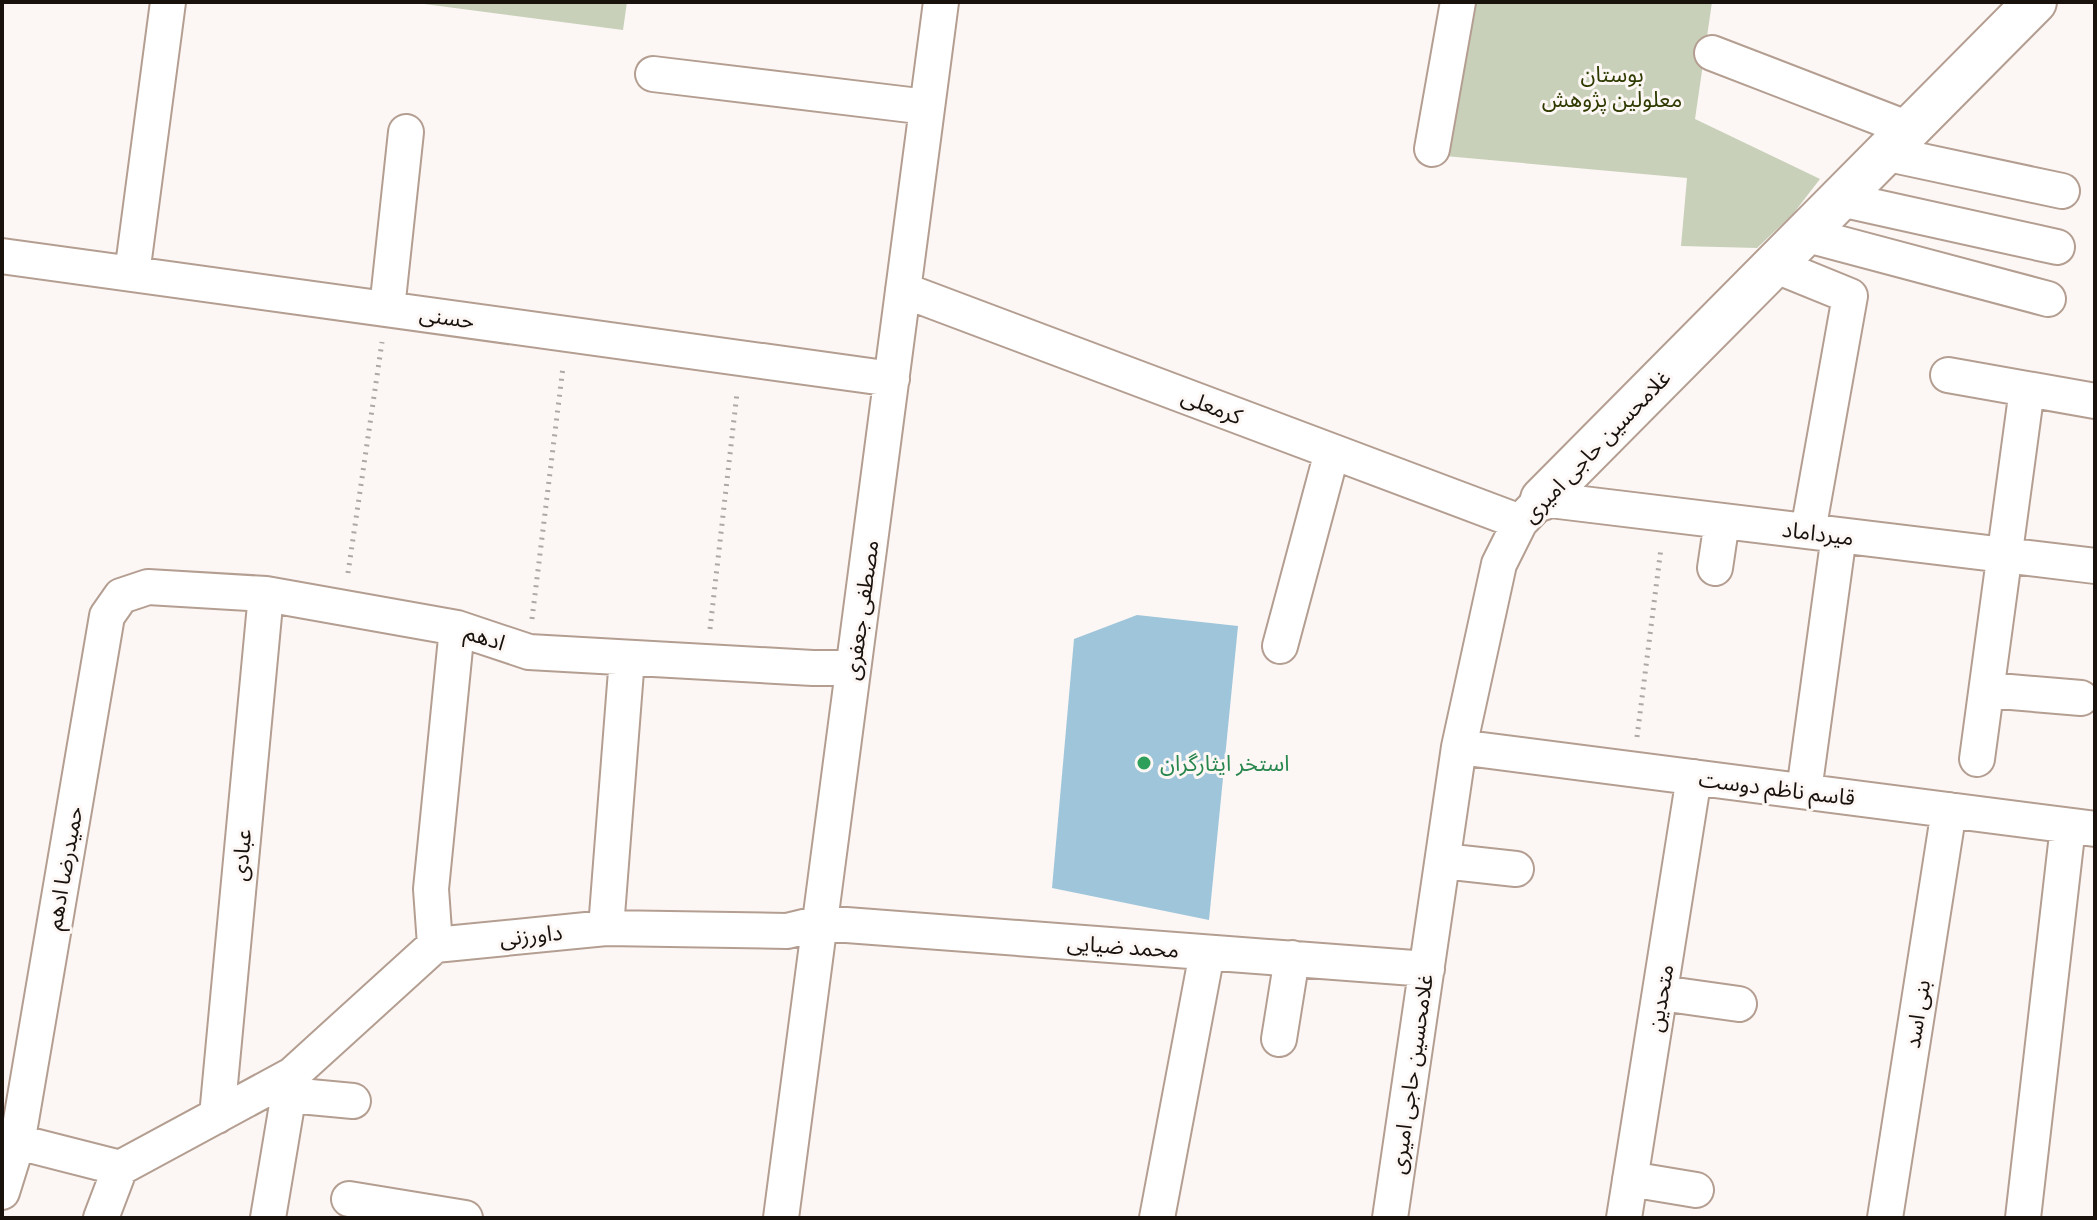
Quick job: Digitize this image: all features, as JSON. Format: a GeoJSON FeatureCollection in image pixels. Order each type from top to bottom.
{"type":"FeatureCollection","features":[{"type":"Feature","properties":{"kind":"street"},"geometry":{"type":"LineString","coordinates":[[132,274],[168,2]]}},
{"type":"Feature","properties":{"kind":"street","name":"مصطفی جعفری"},"geometry":{"type":"LineString","coordinates":[[781,1218],[941,2]]}},
{"type":"Feature","properties":{"kind":"street"},"geometry":{"type":"LineString","coordinates":[[1432,149],[1458,2]]}},
{"type":"Feature","properties":{"kind":"street","name":"غلامحسین حاجی امیری"},"geometry":{"type":"LineString","coordinates":[[1390,1218],[1459,747],[1499,564],[1531,511],[1840,199],[2022,5]]}},
{"type":"Feature","properties":{"kind":"street"},"geometry":{"type":"LineString","coordinates":[[1712,53],[1896,141],[2062,191]]}},
{"type":"Feature","properties":{"kind":"street"},"geometry":{"type":"LineString","coordinates":[[653,74],[927,107]]}},
{"type":"Feature","properties":{"kind":"street"},"geometry":{"type":"LineString","coordinates":[[387,309],[406,132]]}},
{"type":"Feature","properties":{"kind":"street"},"geometry":{"type":"LineString","coordinates":[[1840,199],[2057,247]]}},
{"type":"Feature","properties":{"kind":"street"},"geometry":{"type":"LineString","coordinates":[[1804,234],[2048,299]]}},
{"type":"Feature","properties":{"kind":"street","name":"حسنی"},"geometry":{"type":"LineString","coordinates":[[2,256],[892,379]]}},
{"type":"Feature","properties":{"kind":"street"},"geometry":{"type":"LineString","coordinates":[[1774,265],[1850,296],[1824,533],[1804,791]]}},
{"type":"Feature","properties":{"kind":"street","name":"کرمعلی"},"geometry":{"type":"LineString","coordinates":[[903,290],[1332,452],[1531,511]]}},
{"type":"Feature","properties":{"kind":"street"},"geometry":{"type":"LineString","coordinates":[[1948,375],[2095,401]]}},
{"type":"Feature","properties":{"kind":"street"},"geometry":{"type":"LineString","coordinates":[[1977,759],[2027,389]]}},
{"type":"Feature","properties":{"kind":"street"},"geometry":{"type":"LineString","coordinates":[[1280,646],[1332,452]]}},
{"type":"Feature","properties":{"kind":"street","name":"میرداماد"},"geometry":{"type":"LineString","coordinates":[[1531,511],[1666,514],[2095,566]]}},
{"type":"Feature","properties":{"kind":"street"},"geometry":{"type":"LineString","coordinates":[[1715,568],[1722,521]]}},
{"type":"Feature","properties":{"kind":"street","name":"ادهم"},"geometry":{"type":"LineString","coordinates":[[121,596],[148,587],[266,594],[457,628],[529,652],[853,668]]}},
{"type":"Feature","properties":{"kind":"street","name":"عبادی"},"geometry":{"type":"LineString","coordinates":[[217,1116],[266,594]]}},
{"type":"Feature","properties":{"kind":"street","name":"حمیدرضا ادهم"},"geometry":{"type":"LineString","coordinates":[[2,1192],[107,616],[121,596]]}},
{"type":"Feature","properties":{"kind":"street"},"geometry":{"type":"LineString","coordinates":[[101,1218],[120,1168],[217,1116],[291,1085],[435,945],[431,889],[457,628]]}},
{"type":"Feature","properties":{"kind":"street"},"geometry":{"type":"LineString","coordinates":[[606,928],[627,658]]}},
{"type":"Feature","properties":{"kind":"street"},"geometry":{"type":"LineString","coordinates":[[1987,690],[2081,698]]}},
{"type":"Feature","properties":{"kind":"street","name":"قاسم ناظم دوست"},"geometry":{"type":"LineString","coordinates":[[1459,747],[2081,827]]}},
{"type":"Feature","properties":{"kind":"street","name":"متحدین"},"geometry":{"type":"LineString","coordinates":[[1624,1218],[1694,777]]}},
{"type":"Feature","properties":{"kind":"street","name":"بنی اسد"},"geometry":{"type":"LineString","coordinates":[[1885,1218],[1949,810]]}},
{"type":"Feature","properties":{"kind":"street"},"geometry":{"type":"LineString","coordinates":[[2023,1218],[2081,827]]}},
{"type":"Feature","properties":{"kind":"street"},"geometry":{"type":"LineString","coordinates":[[1443,861],[1516,869]]}},
{"type":"Feature","properties":{"kind":"street","name":"داورزنی"},"geometry":{"type":"LineString","coordinates":[[435,945],[606,928],[787,931],[820,923]]}},
{"type":"Feature","properties":{"kind":"street","name":"محمد ضیایی"},"geometry":{"type":"LineString","coordinates":[[820,923],[1427,969]]}},
{"type":"Feature","properties":{"kind":"street"},"geometry":{"type":"LineString","coordinates":[[1157,1218],[1207,953]]}},
{"type":"Feature","properties":{"kind":"street"},"geometry":{"type":"LineString","coordinates":[[1279,1039],[1292,958]]}},
{"type":"Feature","properties":{"kind":"street"},"geometry":{"type":"LineString","coordinates":[[1661,993],[1739,1004]]}},
{"type":"Feature","properties":{"kind":"street"},"geometry":{"type":"LineString","coordinates":[[291,1085],[353,1101]]}},
{"type":"Feature","properties":{"kind":"street"},"geometry":{"type":"LineString","coordinates":[[268,1218],[291,1085]]}},
{"type":"Feature","properties":{"kind":"street"},"geometry":{"type":"LineString","coordinates":[[10,1141],[120,1168]]}},
{"type":"Feature","properties":{"kind":"street"},"geometry":{"type":"LineString","coordinates":[[1630,1179],[1696,1190]]}},
{"type":"Feature","properties":{"kind":"street"},"geometry":{"type":"LineString","coordinates":[[349,1199],[451,1217]]}},
{"type":"Feature","properties":{"kind":"path"},"geometry":{"type":"LineString","coordinates":[[343,606],[387,309]]}},
{"type":"Feature","properties":{"kind":"path"},"geometry":{"type":"LineString","coordinates":[[529,652],[568,334]]}},
{"type":"Feature","properties":{"kind":"path"},"geometry":{"type":"LineString","coordinates":[[706,662],[741,358]]}},
{"type":"Feature","properties":{"kind":"path"},"geometry":{"type":"LineString","coordinates":[[1633,769],[1666,514]]}},
{"type":"Feature","properties":{"kind":"green space"},"geometry":{"type":"Polygon","coordinates":[[[409,2],[627,2],[623,30],[409,2]]]}},
{"type":"Feature","properties":{"kind":"green space","name":"بوستان معلولین پژوهش"},"geometry":{"type":"Polygon","coordinates":[[[1472,2],[1712,2],[1695,119],[1820,179],[1793,214],[1757,248],[1681,246],[1687,178],[1445,156],[1472,2]]]}},
{"type":"Feature","properties":{"kind":"water","name":"استخر ایثارگران"},"geometry":{"type":"Polygon","coordinates":[[[1137,615],[1238,626],[1209,920],[1052,888],[1074,639],[1137,615]]]}},
{"type":"Feature","properties":{"kind":"place","name":"استخر ایثارگران"},"geometry":{"type":"Point","coordinates":[1144,763]}}]}
